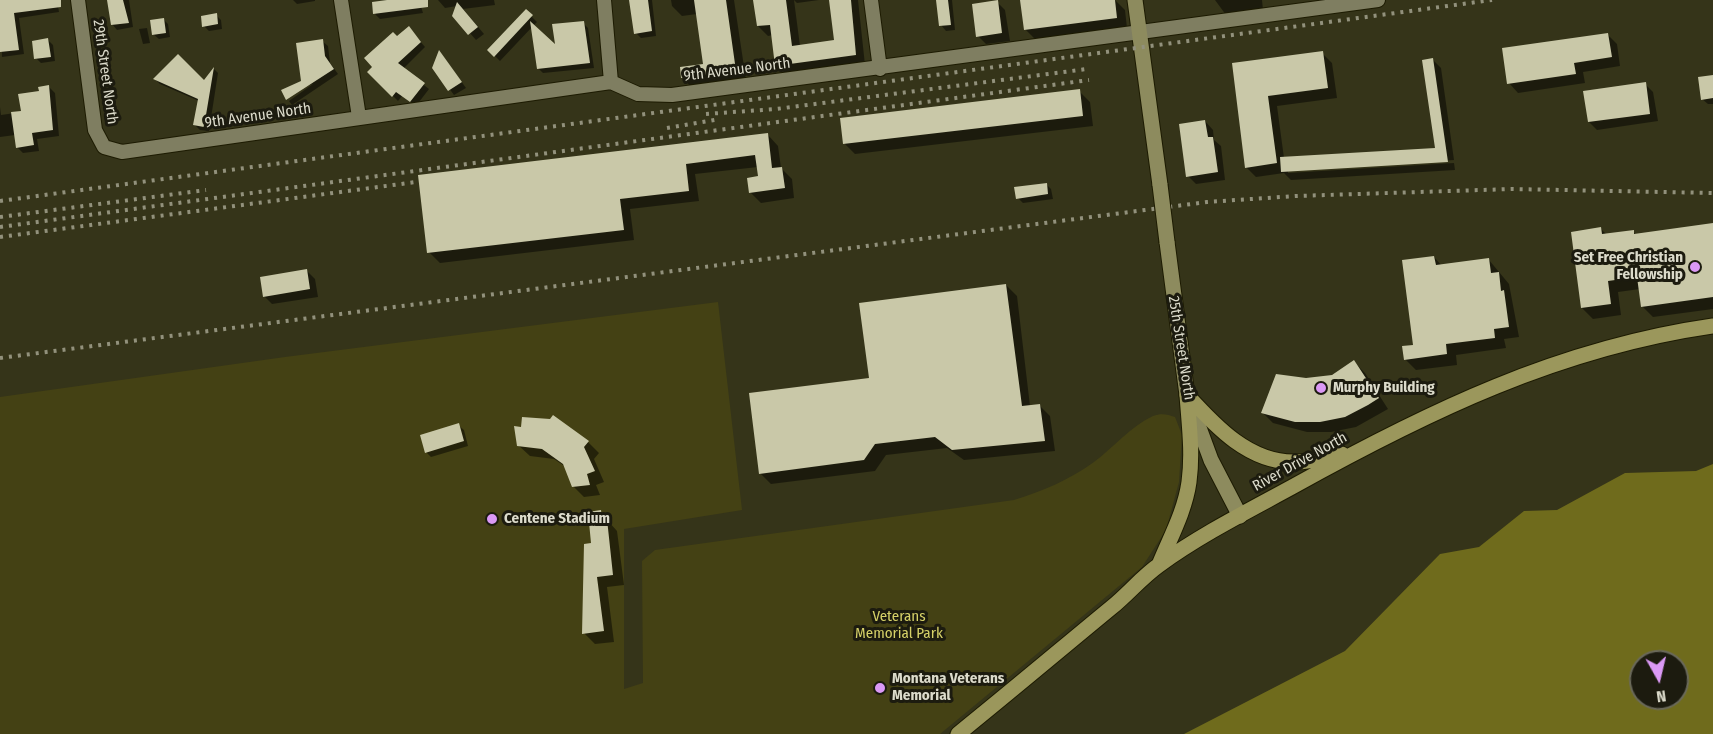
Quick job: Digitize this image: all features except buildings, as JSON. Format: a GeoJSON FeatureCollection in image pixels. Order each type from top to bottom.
{"type":"FeatureCollection","features":[{"type":"Feature","properties":{"kind":"main road","name":"River Drive North"},"geometry":{"type":"LineString","coordinates":[[958,734],[1115,605],[1159,565],[1240,516],[1358,451],[1431,414],[1549,365],[1608,346],[1668,333],[1713,327]]}},
{"type":"Feature","properties":{"kind":"main road"},"geometry":{"type":"LineString","coordinates":[[1186,395],[1219,430],[1247,449],[1272,458],[1296,463],[1358,451]]}},
{"type":"Feature","properties":{"kind":"main road"},"geometry":{"type":"LineString","coordinates":[[1159,565],[1189,485],[1191,459],[1186,395]]}},
{"type":"Feature","properties":{"kind":"street","name":"29th Street North"},"geometry":{"type":"LineString","coordinates":[[78,0],[95,130],[104,147]]}},
{"type":"Feature","properties":{"kind":"street"},"geometry":{"type":"LineString","coordinates":[[341,0],[359,117]]}},
{"type":"Feature","properties":{"kind":"street"},"geometry":{"type":"LineString","coordinates":[[604,0],[611,82]]}},
{"type":"Feature","properties":{"kind":"street"},"geometry":{"type":"LineString","coordinates":[[871,0],[880,69]]}},
{"type":"Feature","properties":{"kind":"street"},"geometry":{"type":"LineString","coordinates":[[1135,0],[1140,33]]}},
{"type":"Feature","properties":{"kind":"street","name":"9th Avenue North"},"geometry":{"type":"LineString","coordinates":[[104,147],[122,152],[611,82],[638,94],[672,95],[880,69],[1378,0]]}},
{"type":"Feature","properties":{"kind":"street","name":"25th Street North"},"geometry":{"type":"LineString","coordinates":[[1140,33],[1186,395],[1211,460],[1240,516]]}},
{"type":"Feature","properties":{"kind":"green space","name":"Veterans Memorial Park"},"geometry":{"type":"Polygon","coordinates":[[[718,302],[742,510],[624,529],[624,689],[643,683],[642,561],[655,550],[1014,500],[1065,480],[1094,462],[1137,425],[1161,414],[1175,417],[1182,435],[1179,482],[1166,530],[1142,567],[940,734],[0,734],[0,397],[285,357],[718,302]]]}},
{"type":"Feature","properties":{"kind":"shaded area"},"geometry":{"type":"Polygon","coordinates":[[[1713,464],[1713,734],[1184,734],[1345,651],[1440,554],[1479,547],[1524,511],[1557,510],[1625,473],[1696,471],[1713,464]]]}},
{"type":"Feature","properties":{"kind":"railway"},"geometry":{"type":"LineString","coordinates":[[0,201],[1492,0]]}},
{"type":"Feature","properties":{"kind":"railway"},"geometry":{"type":"LineString","coordinates":[[706,114],[776,109],[1087,69]]}},
{"type":"Feature","properties":{"kind":"railway"},"geometry":{"type":"LineString","coordinates":[[0,227],[1089,80]]}},
{"type":"Feature","properties":{"kind":"railway"},"geometry":{"type":"LineString","coordinates":[[667,128],[720,119]]}},
{"type":"Feature","properties":{"kind":"railway"},"geometry":{"type":"LineString","coordinates":[[0,237],[416,182]]}},
{"type":"Feature","properties":{"kind":"railway"},"geometry":{"type":"LineString","coordinates":[[0,358],[1207,202],[1296,196],[1512,189],[1713,193]]}},
{"type":"Feature","properties":{"kind":"railway"},"geometry":{"type":"LineString","coordinates":[[0,217],[206,190]]}},
{"type":"Feature","properties":{"kind":"place","name":"Set Free Christian Fellowship"},"geometry":{"type":"Point","coordinates":[1695,267]}},
{"type":"Feature","properties":{"kind":"place","name":"Murphy Building"},"geometry":{"type":"Point","coordinates":[1321,388]}},
{"type":"Feature","properties":{"kind":"place","name":"Centene Stadium"},"geometry":{"type":"Point","coordinates":[492,519]}},
{"type":"Feature","properties":{"kind":"place","name":"Montana Veterans Memorial"},"geometry":{"type":"Point","coordinates":[880,688]}}]}
